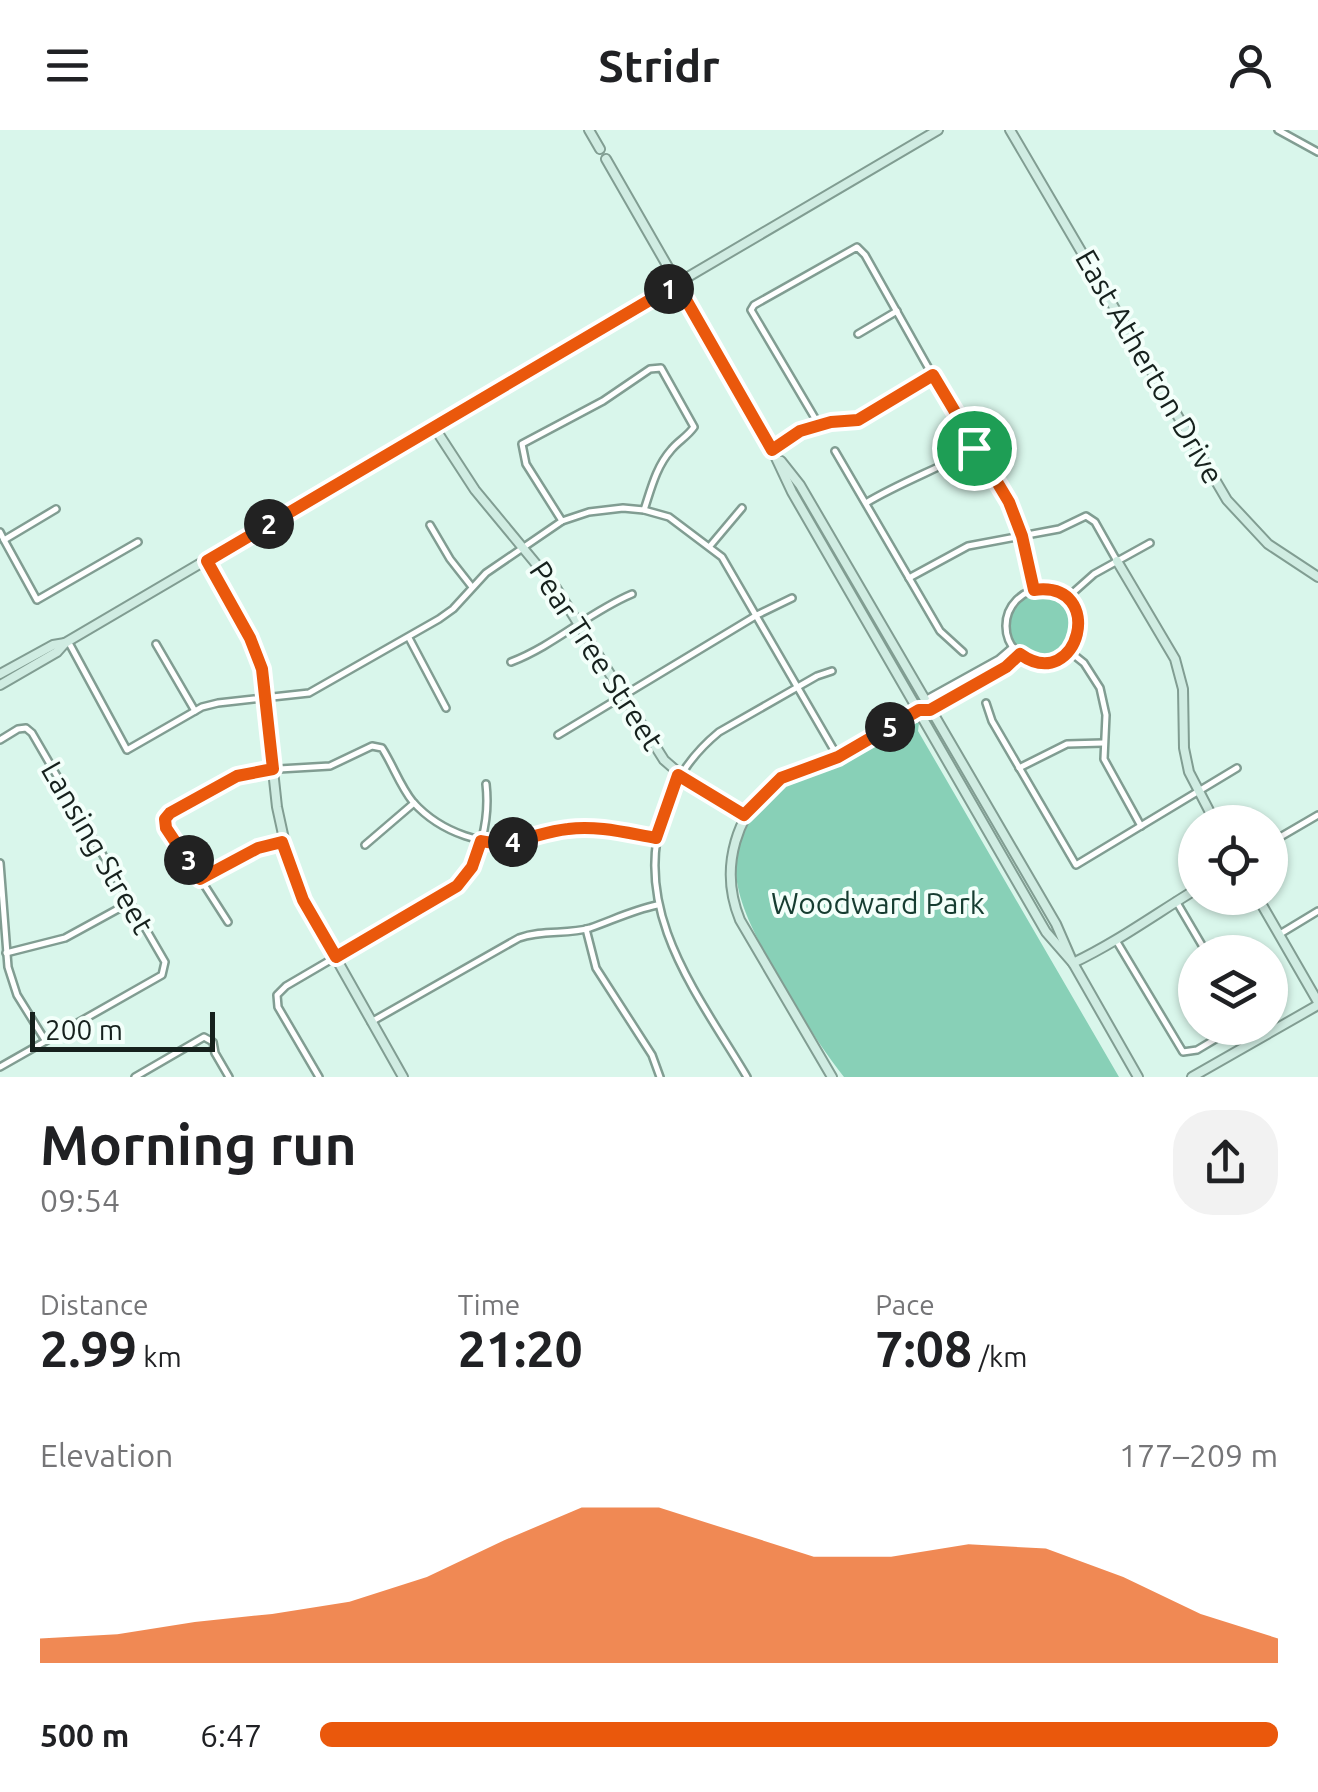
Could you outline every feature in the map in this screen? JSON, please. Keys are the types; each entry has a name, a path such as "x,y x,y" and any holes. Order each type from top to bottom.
{"street":[{"path":"589,130 1046,932 1073,963"},
{"path":"0,684 938,130"},
{"name":"East Atherton Drive","path":"1010,130 1227,500 1268,544 1318,577"},
{"path":"1278,130 1318,152"},
{"path":"818,425 750,310 754,304 857,247 1009,502 1022,536 1034,590"},
{"path":"858,334 897,311"},
{"path":"562,521 526,464 522,444 603,402 650,369 661,368 694,427 672,447 656,473 644,510"},
{"path":"772,450 800,431 858,420 933,375"},
{"name":"Pear Tree Street","path":"434,427 455,462 524,545 580,623 655,749 678,775 744,815"},
{"path":"866,503 974,448"},
{"path":"772,450 800,485 1056,924 1073,963 1138,1077"},
{"path":"835,451 940,631 963,652"},
{"path":"710,546 742,508"},
{"path":"56,510 2,536 37,600 138,542"},
{"path":"67,642 126,750 218,702 309,694 453,609 472,587 524,545 562,521 589,512 644,510 670,517 722,557 838,757"},
{"path":"909,578 954,552 1059,528 1086,516 1094,522 1176,659 1183,689 1184,748 1205,805"},
{"path":"430,525 472,587"},
{"path":"1067,598 1094,574 1150,542"},
{"path":"207,561 250,638 262,669 282,842 303,900 403,1077"},
{"path":"1034,590 1050,590 1067,598 1080,626 1069,652 1053,662 1041,663 1012,647 1007,634 1008,615 1016,600 1034,590"},
{"path":"512,662 632,594"},
{"path":"558,735 757,615 792,598"},
{"path":"409,638 446,708"},
{"path":"0,674 53,645 67,642"},
{"path":"156,644 195,711"},
{"path":"832,1077 752,943 734,905 730,864 744,815 781,778 838,757 919,710 925,700 1012,647"},
{"path":"1069,652 1084,662 1100,688 1106,715 1104,759 1141,826"},
{"path":"919,710 930,710 1006,667 1020,654"},
{"path":"747,1077 673,951 657,904 656,838 678,775 719,732 832,672"},
{"path":"986,703 992,721 1076,865 1237,768"},
{"name":"Lansing Street","path":"0,740 18,729 26,728 32,733 165,962 162,975 44,1040"},
{"path":"1019,768 1067,744 1103,743"},
{"path":"228,922 166,828 165,819 237,776 273,769 330,766 372,746 378,746 414,803 449,828 481,841 494,844 527,840 574,828 656,838"},
{"path":"319,1077 278,1006 277,996 286,986 457,886 472,867 481,841 488,802 486,784"},
{"path":"365,845 414,803"},
{"path":"1288,833 1318,815"},
{"path":"200,879 258,848 282,842"},
{"path":"0,864 6,952 17,994 44,1040 0,1067"},
{"path":"1073,963 1117,942 1176,901 1196,935"},
{"path":"6,952 65,938 129,904"},
{"path":"372,1022 519,938 546,930 586,929 657,904"},
{"path":"1280,934 1318,910"},
{"path":"1192,1077 1318,1003 1268,915"},
{"path":"586,929 596,968 652,1055 660,1077"},
{"path":"1117,942 1180,1050 1190,1053 1204,1045"},
{"path":"134,1077 195,1040 208,1038 228,1077"}],"green space":[{"path":"1043,593 1056,595 1066,603 1074,613 1074,639 1066,649 1056,657 1043,659 1030,657 1020,649 1012,639 1010,626 1012,613 1020,603 1030,595"},
{"name":"Woodward Park","path":"910,722 919,723 918,731 1119,1077 844,1077 789,995 745,910 736,861 740,837 753,814 782,786 856,755"}],"route":[{"path":"677,284 772,450 800,431 831,422 858,420 933,375 974,448 1009,502 1034,590 1060,594 1075,609 1080,626 1075,644 1053,662 1034,662 1020,654 1006,667 930,710 919,710 838,757 787,774 744,815 678,775 656,838 574,828 527,840 494,844 481,841 466,877 445,896 336,957 303,900 282,842 258,848 200,879 166,828 165,819 170,813 237,776 273,769 262,669 250,638 207,561 677,284"}]}
